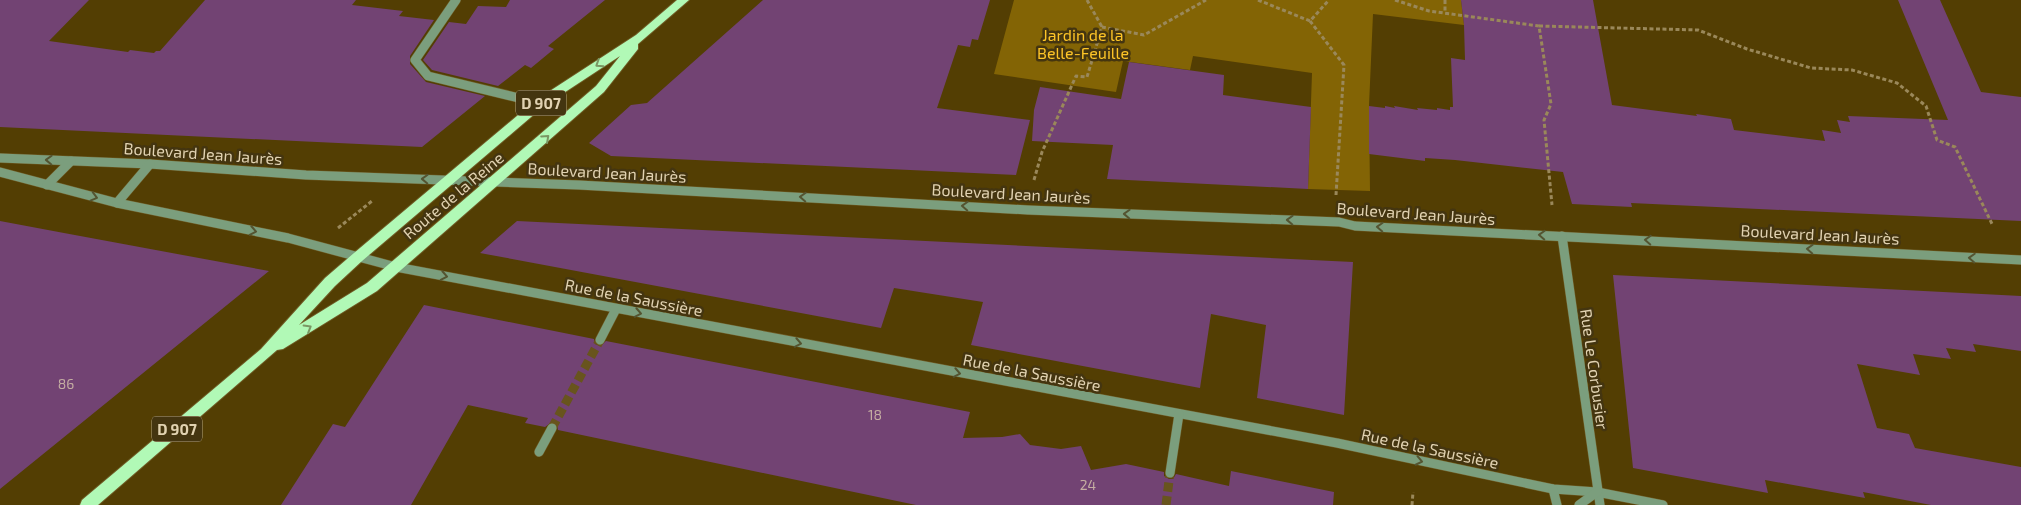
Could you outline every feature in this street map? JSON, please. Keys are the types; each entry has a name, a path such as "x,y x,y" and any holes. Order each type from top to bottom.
{"main road":[{"name":"Route de la Reine","path":"87,505 266,353 330,282 358,257 540,103 640,38 684,0"},
{"name":"Route de la Reine","path":"266,353 372,287 396,267 600,90 640,38"}],"street":[{"path":"456,0 415,60 428,76 540,103"},
{"name":"Boulevard Jean Jaurès","path":"0,158 71,160 306,175 496,182 1028,210 1338,222 1354,226 2021,260"},
{"path":"47,185 71,160"},
{"path":"117,203 150,164"},
{"path":"0,172 117,203 288,238 396,267"},
{"name":"Rue Le Corbusier","path":"1562,236 1600,505"},
{"name":"Rue de la Saussière","path":"396,267 1337,443 1553,489 1597,492 1663,505"},
{"path":"600,340 616,309"},
{"path":"1170,473 1179,414"},
{"path":"539,452 552,428"},
{"path":"1553,489 1557,505"},
{"path":"1579,505 1597,492"}],"path":[{"path":"1034,180 1042,152 1076,76 1087,77 1102,27 1087,0"},
{"path":"1102,27 1144,35 1206,0"},
{"path":"1258,0 1310,21 1344,65 1336,195"},
{"path":"1310,21 1329,0"},
{"path":"1395,0 1429,11 1539,26 1698,30 1747,49 1811,68 1852,70 1897,83 1926,106 1937,140 1955,147 1993,226"},
{"path":"1445,0 1445,13"},
{"path":"1539,26 1551,104 1544,120 1552,205"},
{"path":"338,229 379,196"},
{"path":"1412,505 1413,492"}],"green space":[{"name":"Jardin de la Belle-Feuille","path":"1014,0 1461,0 1464,25 1373,14 1369,106 1370,191 1308,189 1312,73 1193,56 1190,70 1123,61 1116,92 994,74"}],"building":[{"path":"0,0 89,0 49,41 128,52 130,50 154,53 160,51 205,0 356,0 352,5 403,11 399,16 434,20 410,56 410,64 426,82 485,96 422,147 0,127"},
{"path":"510,0 605,0 548,46 554,49 531,68 525,65 498,86 432,70 423,60 449,22 466,24 478,6 506,7"},
{"path":"763,0 990,0 978,40 972,39 970,47 958,45 937,108 1030,120 1016,175 611,156 589,143 631,105 647,103"},
{"path":"1461,0 1593,0 1612,105 1731,119 1734,130 1825,141 1822,130 1841,133 1837,120 1850,122 1848,116 1948,120 1898,0 1940,0 1981,92 2021,97 2021,221 1631,203 1632,207 1572,204 1563,172 1455,160 1425,158 1425,161 1369,154 1369,106 1395,108 1394,106 1418,110 1417,108 1450,110 1450,107 1453,107 1451,58 1465,60"},
{"path":"1129,62 1224,75 1223,95 1311,107 1308,189 1107,179 1113,145 1032,141 1034,110 1040,87 1121,99"},
{"path":"0,221 64,233 269,271 0,489"},
{"path":"517,221 1353,262 1344,415 1257,398 1266,325 1211,314 1200,388 971,345 983,302 894,288 881,328 480,253"},
{"path":"1613,275 2021,296 2021,351 1973,344 1976,352 1946,348 1951,359 1913,354 1920,375 1857,364 1877,428 1909,434 1915,448 2021,467 2021,505 1931,505 1863,492 1865,498 1765,480 1768,493 1633,468"},
{"path":"424,305 594,339 595,344 600,346 606,341 970,412 963,438 1002,437 1020,434 1030,445 1061,449 1081,446 1091,470 1126,464 1164,472 1164,476 1169,479 1173,479 1176,474 1229,486 1231,471 1334,492 1333,505 916,505 558,430 557,424 552,422 545,427 525,423 528,418 468,405 411,505 281,505 333,424 345,427"}],"tunnel":[{"path":"552,428 600,340"},
{"path":"1166,505 1170,473"}]}
